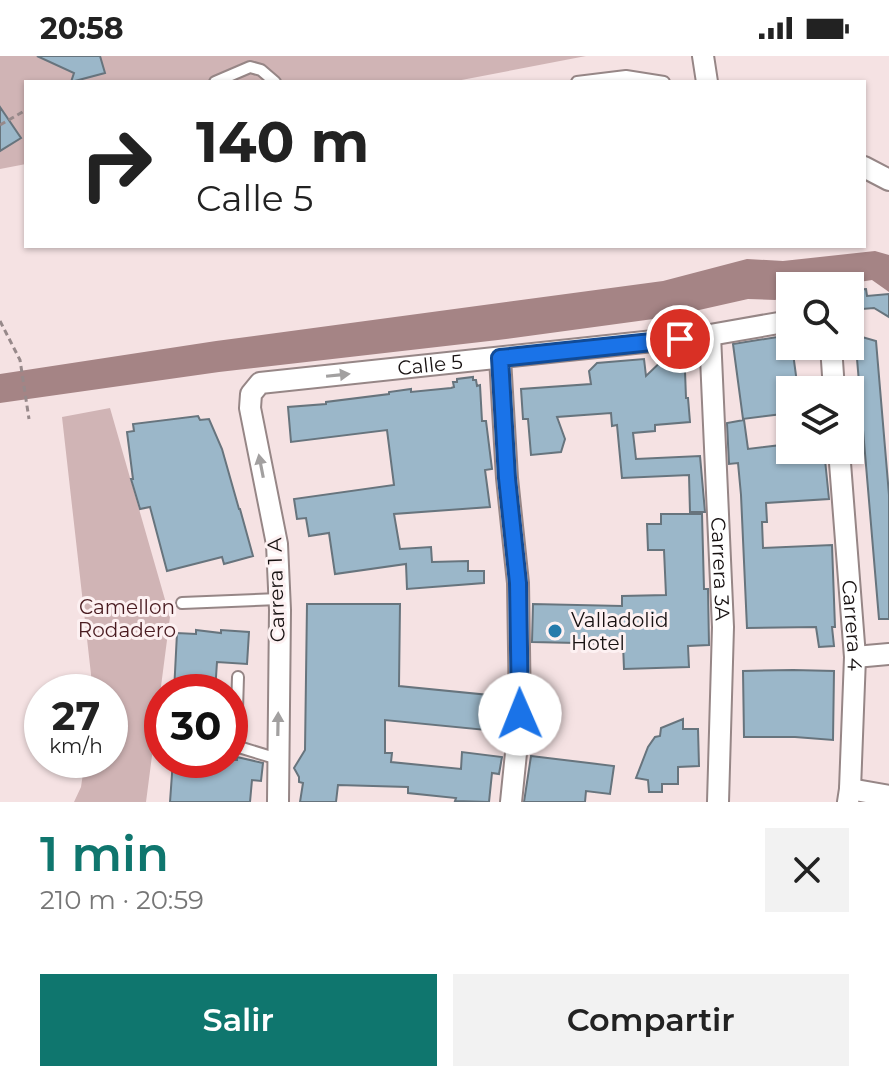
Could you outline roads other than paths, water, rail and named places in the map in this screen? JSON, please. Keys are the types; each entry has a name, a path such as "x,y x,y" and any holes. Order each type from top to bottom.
{"street":[{"path":"703,56 707,80"},
{"path":"866,168 889,180"},
{"name":"Calle 5","path":"260,383 710,335 776,323"},
{"name":"Carrera 3A","path":"710,335 723,627 718,802"},
{"path":"500,358 507,478 518,583 520,714 511,802"},
{"name":"Carrera 1 A","path":"260,383 251,394 250,408 277,544 278,802"},
{"name":"Carrera 4","path":"840,464 855,657 849,796"},
{"path":"855,657 889,654"},
{"path":"849,796 889,796"}],"lane":[{"path":"220,80 250,67 261,70 273,80"},
{"path":"593,80 626,76 651,80"},
{"path":"182,603 279,599"},
{"path":"248,750 278,759"}],"place":[{"name":"Valladolid Hotel","path":"555,631"}],"park label":[{"name":"Camellon Rodadero","path":"127,618"}]}
